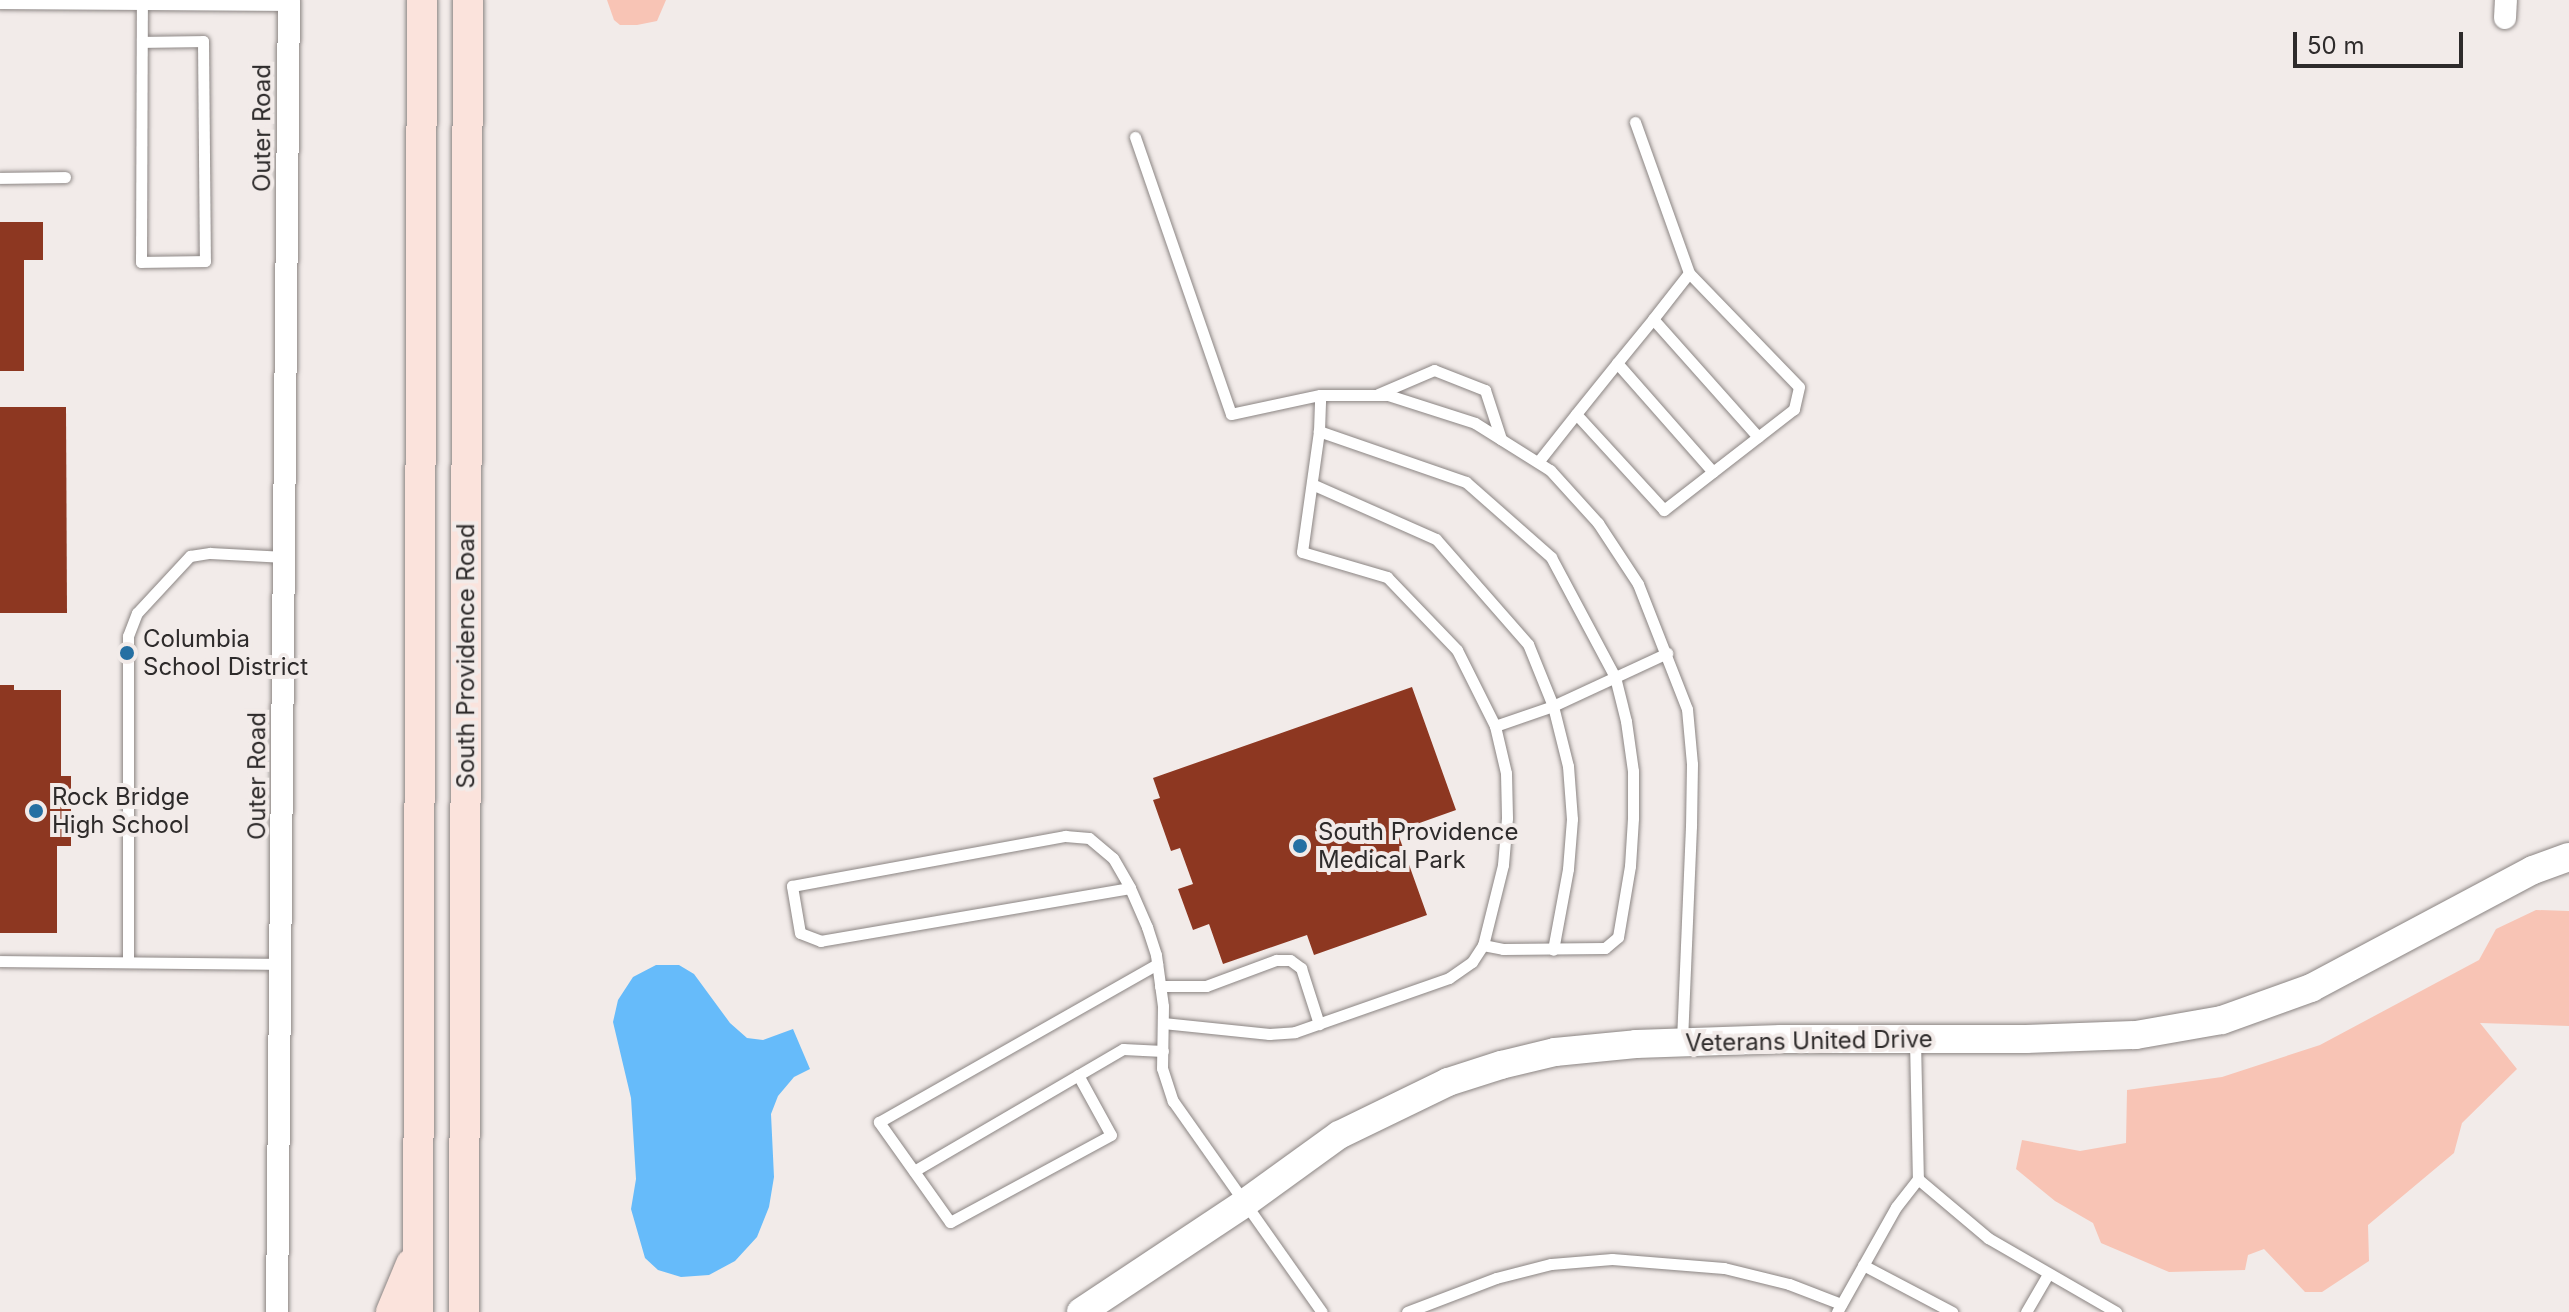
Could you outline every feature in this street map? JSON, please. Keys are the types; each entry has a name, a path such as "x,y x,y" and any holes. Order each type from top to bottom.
{"main road":[{"name":"South Providence Road","path":"418,1312 422,0"},
{"name":"South Providence Road","path":"467,1307 468,0"},
{"path":"391,1312 408,1278 419,1231"}],"street":[{"name":"Outer Road","path":"277,1312 289,2"},
{"name":"Veterans United Drive","path":"1081,1312 1245,1203 1339,1135 1448,1082 1555,1052 1682,1043 2136,1035 2222,1020 2311,988 2533,870 2569,857"}],"lane":[{"path":"142,2 141,262 205,261 203,41 142,42"},
{"path":"0,3 289,2"},
{"path":"1576,414 1664,510 1794,409 1799,387 1689,273 1635,122"},
{"path":"1135,137 1231,414 1320,395 1377,395 1432,407 1475,423 1550,470 1598,523 1638,584 1687,709 1692,764 1682,1043"},
{"path":"0,178 65,177"},
{"path":"1538,462 1689,273"},
{"path":"1653,319 1758,437"},
{"path":"1617,363 1713,472"},
{"path":"1377,395 1434,370 1485,390 1501,439"},
{"path":"1163,1023 1269,1034 1295,1032 1449,978 1472,962 1483,945 1503,865 1507,818 1506,773 1495,726 1457,650 1387,577 1302,552 1314,485 1320,395"},
{"path":"1319,431 1466,482 1551,557 1615,677 1633,771 1630,866 1618,937 1605,948 1503,949 1483,945"},
{"path":"1314,485 1436,539 1528,644 1553,706 1568,766 1572,819 1568,869 1553,950"},
{"path":"128,962 128,636 137,613 190,556 210,553 285,557"},
{"path":"1495,726 1553,706 1667,653"},
{"path":"1130,888 821,941 800,933 792,886 1065,836 1089,838 1113,858 1130,888 1157,964 1163,1023 1162,1068 1173,1101 1322,1312"},
{"path":"1160,986 1206,986 1276,960 1290,960 1301,968 1319,1024"},
{"path":"0,961 282,964"},
{"path":"1078,1075 1111,1135 950,1222 879,1122 1157,964"},
{"path":"1407,1312 1510,1275 1551,1264 1612,1259 1724,1268 1789,1284 1839,1308 1896,1207 1918,1179 1915,1039"},
{"path":"914,1171 1123,1049 1163,1051"},
{"path":"1918,1179 1988,1238 2116,1312"},
{"path":"1863,1265 1952,1312"},
{"path":"2026,1312 2048,1274"}],"shaded area":[{"path":"607,0 666,0 657,21 620,25 614,20"},
{"path":"2536,910 2569,911 2569,1026 2480,1023 2517,1069 2462,1123 2454,1153 2368,1225 2369,1261 2322,1292 2305,1292 2264,1249 2248,1255 2245,1270 2169,1272 2101,1243 2093,1223 2055,1201 2016,1169 2022,1140 2080,1151 2126,1143 2127,1090 2222,1077 2320,1045 2479,960 2496,929"}],"water":[{"path":"656,965 679,965 694,974 730,1023 747,1038 763,1040 793,1029 810,1069 794,1077 778,1096 771,1114 774,1177 769,1207 757,1237 735,1261 709,1275 681,1277 658,1270 645,1258 631,1209 636,1179 631,1098 613,1022 618,1000 633,977"}],"building":[{"path":"0,222 43,222 43,260 24,260 24,371 0,371"},
{"path":"0,407 66,407 67,613 0,613"},
{"name":"Rock Bridge High School","path":"0,685 14,685 14,690 61,690 61,776 71,776 71,846 57,846 57,933 0,933"},
{"path":"1412,687 1456,810 1397,831 1427,915 1314,955 1307,935 1223,964 1209,924 1193,930 1178,889 1193,884 1180,848 1171,851 1153,800 1160,798 1153,778"}],"place":[{"name":"Columbia School District","path":"127,653"},
{"name":"Rock Bridge High School","path":"36,811"},
{"name":"South Providence Medical Park","path":"1300,846"}]}
